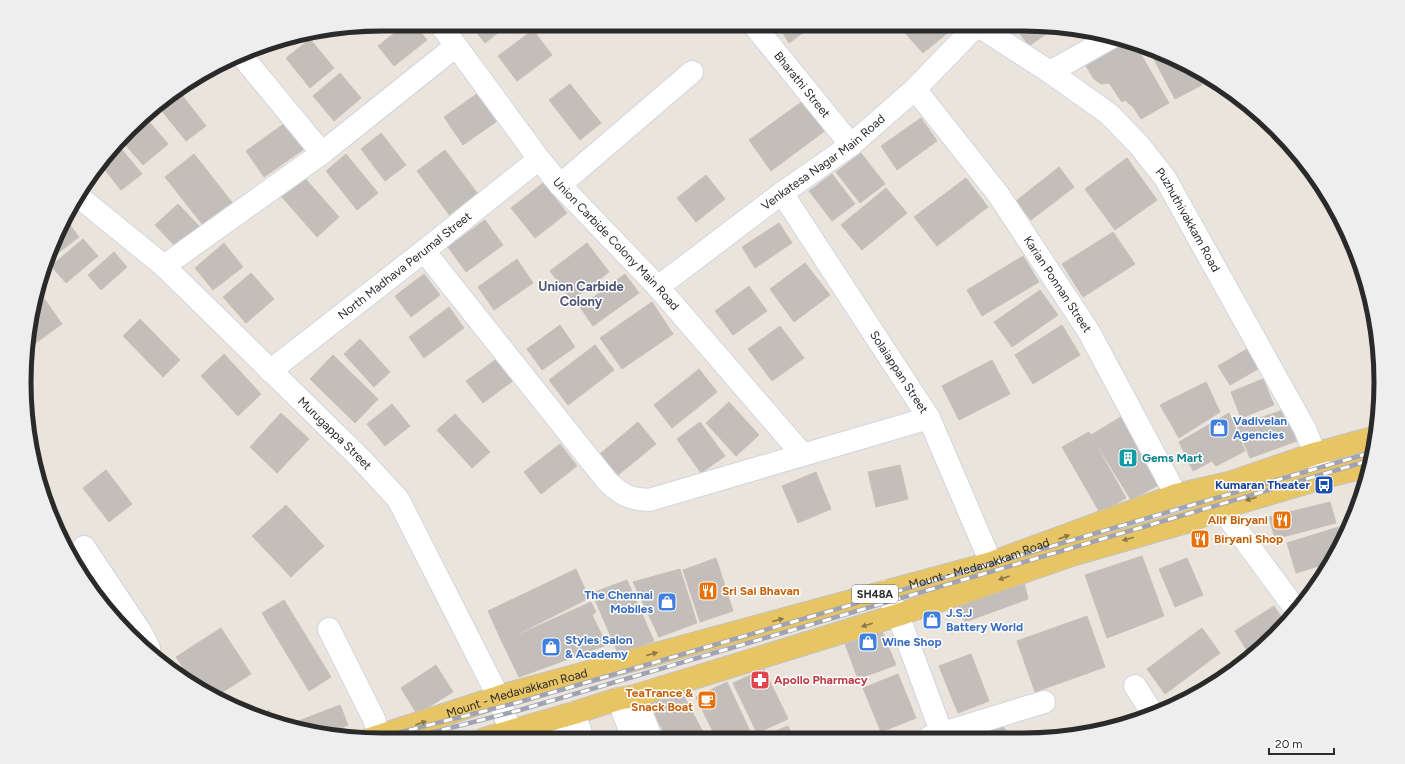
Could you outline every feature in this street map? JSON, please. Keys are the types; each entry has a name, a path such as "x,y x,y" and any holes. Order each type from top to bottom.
{"main road":[{"name":"Mount - Medavakkam Road","path":"390,733 498,696 991,563 1176,495 1229,483 1314,454 1369,439"},
{"name":"Mount - Medavakkam Road","path":"504,733 564,724 627,697 898,615 1072,555 1190,521 1221,508 1324,477 1363,467"}],"street":[{"name":"Union Carbide Colony Main Road","path":"445,31 539,159 560,185 658,287 803,455"},
{"name":"Bharathi Street","path":"760,31 851,144"},
{"name":"Venkatesa Nagar Main Road","path":"658,287 851,144 915,89 971,31"},
{"name":"Puzhuthivakkam Road","path":"986,31 1050,72 1109,114 1139,146 1165,178 1305,429 1324,477"},
{"path":"1050,72 1105,41"},
{"path":"164,266 322,153 456,46"},
{"path":"245,59 322,153"},
{"path":"560,185 692,72"},
{"name":"Karian Ponnan Street","path":"915,89 998,194 1089,332 1176,495"},
{"name":"North Madhava Perumal Street","path":"270,371 539,159"},
{"name":"Solaiappan Street","path":"782,194 929,418 991,563"},
{"name":"Murugappa Street","path":"82,199 164,266 361,459 398,500 498,696 510,731"},
{"path":"424,251 607,481 618,491 633,499 649,500 929,418"},
{"path":"1221,508 1293,606"},
{"path":"84,547 145,640"},
{"path":"886,591 898,615 937,733"},
{"path":"329,629 374,719 375,733"},
{"path":"1135,686 1150,709"},
{"path":"627,697 648,733"},
{"path":"627,697 632,733"},
{"path":"947,733 1044,702"},
{"path":"564,724 576,733"}],"building":[{"path":"397,31 420,31 427,40 394,66 378,46"},
{"path":"476,31 500,31 485,43"},
{"path":"532,31 534,31 552,55 517,81 498,56"},
{"path":"781,31 805,31 789,43"},
{"path":"903,31 950,31 923,53"},
{"path":"1018,31 1048,32 1029,46"},
{"path":"310,39 334,68 310,88 286,58"},
{"path":"1118,44 1139,51 1169,103 1141,119 1134,108 1125,100 1122,102 1109,83 1101,84 1094,79 1086,66"},
{"path":"1152,56 1178,67 1198,78 1202,85 1175,99"},
{"path":"340,73 361,98 334,121 313,96"},
{"path":"570,84 601,123 580,140 549,100"},
{"path":"481,91 500,119 463,145 444,117"},
{"path":"181,94 206,126 186,141 161,110"},
{"path":"804,100 826,130 771,171 749,140"},
{"path":"921,118 937,141 897,170 881,146"},
{"path":"148,121 168,144 143,165 125,144"},
{"path":"285,123 304,149 264,177 246,151"},
{"path":"381,133 406,165 385,181 361,149"},
{"path":"121,148 142,174 121,190 104,168"},
{"path":"445,150 481,198 453,220 417,171"},
{"path":"861,153 885,184 860,203 836,172"},
{"path":"194,154 235,206 206,229 165,177"},
{"path":"346,154 378,193 357,210 326,171"},
{"path":"1127,158 1157,200 1115,230 1085,189"},
{"path":"1059,167 1074,187 1031,220 1016,201"},
{"path":"832,174 855,204 832,221 809,191"},
{"path":"706,175 725,199 696,222 677,198"},
{"path":"304,177 339,217 317,237 281,196"},
{"path":"966,178 988,207 937,246 914,217"},
{"path":"543,183 567,213 535,238 511,208"},
{"path":"886,188 907,213 862,250 841,225"},
{"path":"178,204 200,227 178,249 155,225"},
{"path":"485,220 503,245 466,272 448,247"},
{"path":"69,223 79,237 55,255"},
{"path":"779,223 792,243 755,268 742,247"},
{"path":"1113,232 1135,264 1083,297 1062,264"},
{"path":"83,239 98,256 66,283 51,266"},
{"path":"224,243 243,267 213,290 195,268"},
{"path":"587,243 609,272 572,300 550,271"},
{"path":"114,252 127,267 101,290 88,275"},
{"path":"1023,256 1039,282 982,316 967,290"},
{"path":"517,259 533,283 494,310 478,287"},
{"path":"805,263 830,295 794,322 770,289"},
{"path":"251,273 274,299 246,323 223,297"},
{"path":"424,274 440,295 411,317 395,296"},
{"path":"625,274 639,293 593,326 580,307"},
{"path":"749,286 767,311 733,335 715,311"},
{"path":"1040,290 1058,315 1012,347 994,322"},
{"path":"43,297 62,324 33,345 34,336 41,298"},
{"path":"652,302 673,334 622,369 600,338"},
{"path":"449,307 464,328 424,358 409,337"},
{"path":"140,319 180,360 163,377 123,336"},
{"path":"560,325 575,347 542,370 527,349"},
{"path":"1062,325 1080,355 1033,384 1015,355"},
{"path":"780,326 804,358 772,381 748,349"},
{"path":"360,339 390,372 374,387 344,354"},
{"path":"595,345 614,370 568,405 549,380"},
{"path":"1247,349 1258,369 1230,385 1218,366"},
{"path":"224,354 261,394 238,416 201,376"},
{"path":"333,355 378,399 355,423 310,379"},
{"path":"498,358 514,380 483,403 466,381"},
{"path":"992,360 1010,394 959,420 942,386"},
{"path":"699,369 717,392 672,428 654,405"},
{"path":"1263,379 1274,405 1241,418 1231,392"},
{"path":"1206,382 1220,412 1179,438 1160,405"},
{"path":"729,402 759,435 736,456 706,423"},
{"path":"392,404 410,426 385,446 367,424"},
{"name":"Vadivelan Agencies","path":"1286,409 1297,441 1250,458 1237,426"},
{"path":"281,413 309,439 277,473 250,447"},
{"name":"Vadivelan Agencies","path":"1229,413 1245,451 1216,466 1212,461 1193,471 1179,442"},
{"path":"455,414 490,452 472,468 437,430"},
{"name":"Gems Mart","path":"1124,415 1164,482 1131,500 1091,435"},
{"path":"638,422 656,444 618,475 600,454"},
{"path":"700,422 725,456 701,473 677,439"},
{"path":"1089,432 1126,498 1100,513 1062,447"},
{"path":"560,444 577,466 541,494 524,472"},
{"path":"900,465 908,499 876,507 868,472"},
{"path":"106,470 132,504 109,522 83,488"},
{"path":"816,472 831,509 798,523 782,486"},
{"path":"1330,502 1336,523 1275,539 1269,517"},
{"path":"286,505 324,546 291,577 252,536"},
{"path":"1343,526 1323,565 1296,573 1287,543"},
{"path":"1142,556 1164,616 1107,638 1085,575"},
{"name":"Sri Sai Bhavan","path":"716,558 733,611 700,622 683,570"},
{"path":"1187,558 1203,595 1175,607 1159,569"},
{"path":"576,569 589,598 502,642 488,611"},
{"name":"The Chennai Mobiles","path":"680,569 697,623 659,637 633,582"},
{"path":"627,580 654,641 618,653 592,593"},
{"path":"1024,582 1028,599 965,622 957,603"},
{"path":"108,596 116,610 105,598"},
{"path":"284,600 331,677 309,691 262,613"},
{"path":"591,602 596,612 592,615 607,645 519,677 502,642"},
{"path":"1274,606 1282,618 1247,651 1235,631"},
{"path":"1087,616 1105,667 1035,692 1017,641"},
{"path":"221,628 251,674 220,694 188,675 176,657"},
{"path":"1202,628 1220,653 1165,694 1147,669"},
{"path":"881,629 896,665 858,679 845,644"},
{"path":"971,654 989,701 958,713 939,666"},
{"path":"436,665 453,692 417,714 401,688"},
{"path":"764,669 788,719 757,733 733,683"},
{"path":"898,674 916,718 881,732 863,688"},
{"path":"727,682 750,731 746,733 714,733 696,697"},
{"path":"679,687 703,732 664,733 648,703"},
{"path":"340,705 348,725 336,730 296,722"},
{"path":"269,710 272,715 269,714 265,713"},
{"path":"998,719 1008,733 977,733"},
{"path":"788,726 791,733 770,733"}],"railway":[{"path":"398,733 516,703 1366,454"},
{"path":"430,733 520,710 1364,462"}],"place":[{"name":"Vadivelan Agencies","path":"1219,428"},
{"name":"Gems Mart","path":"1128,458"},
{"name":"Kumaran Theater","path":"1324,485"},
{"name":"Alif Biryani","path":"1282,520"},
{"name":"Biryani Shop","path":"1200,539"},
{"name":"Sri Sai Bhavan","path":"708,591"},
{"name":"The Chennai Mobiles","path":"667,602"},
{"name":"J.S.J Battery World","path":"932,620"},
{"name":"Wine Shop","path":"868,642"},
{"name":"Styles Salon & Academy","path":"551,647"},
{"name":"Apollo Pharmacy","path":"760,680"},
{"name":"TeaTrance & Snack Boat","path":"707,700"}],"district":[{"name":"Union Carbide Colony","path":"581,294"}]}
